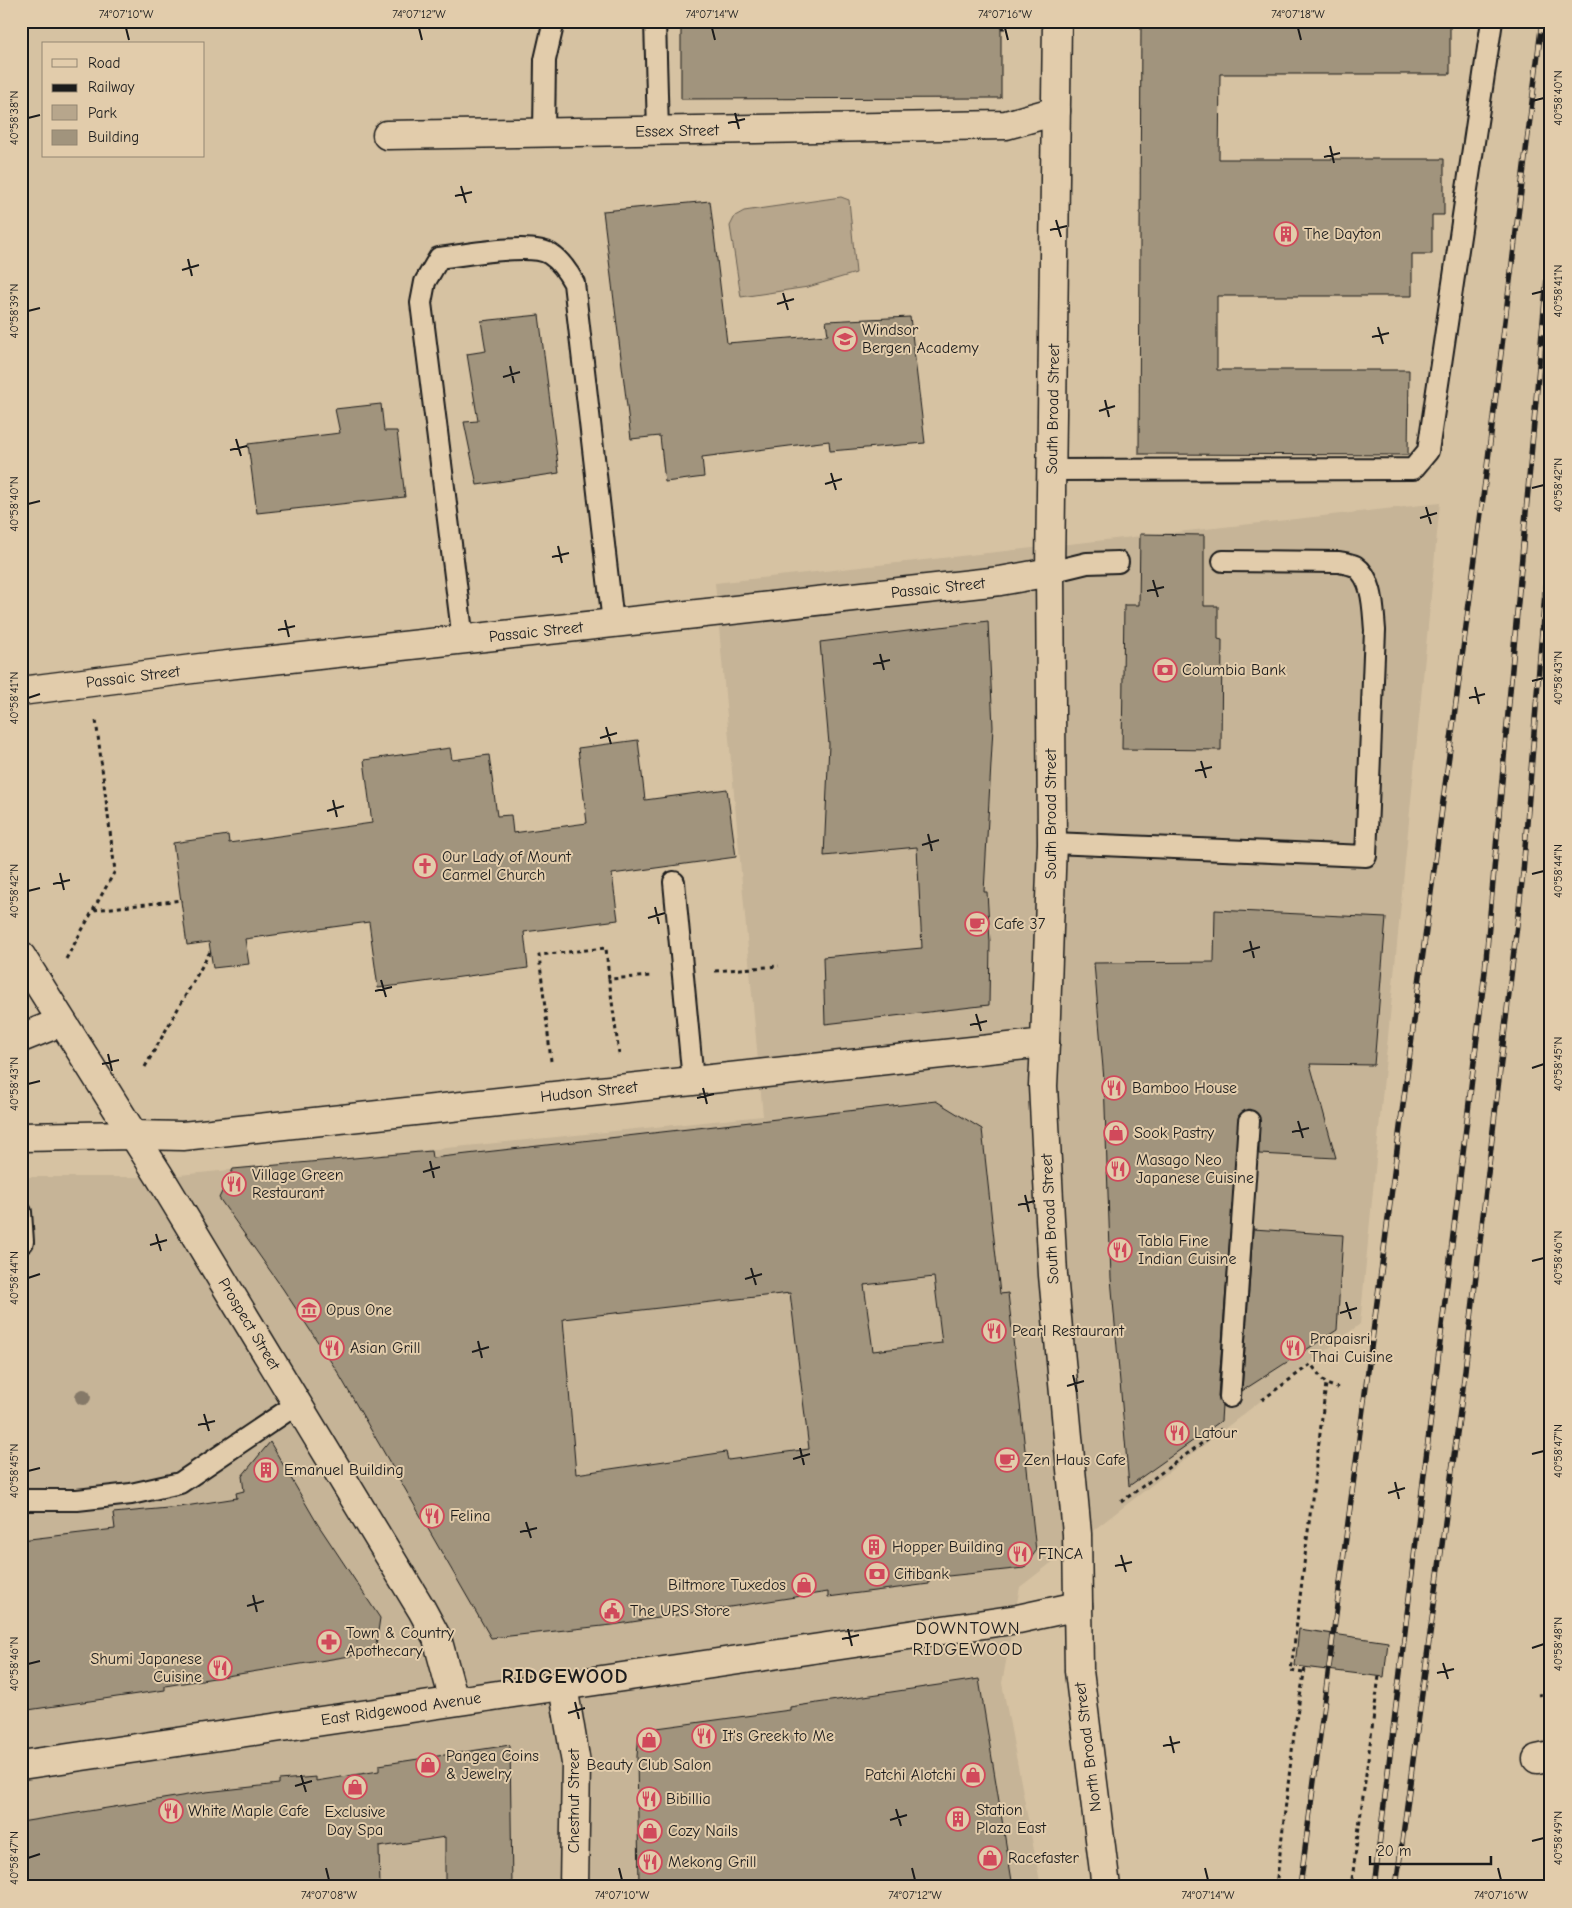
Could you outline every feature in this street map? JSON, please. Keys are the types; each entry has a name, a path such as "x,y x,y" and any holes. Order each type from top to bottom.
{"street":[{"name":"South Broad Street","path":"1057,21 1050,572 1052,843 1043,1086 1053,1275 1077,1534 1078,1606"},
{"name":"Essex Street","path":"387,136 1006,126 1056,111"},
{"name":"Passaic Street","path":"21,691 200,668 1000,581 1050,572"},
{"name":"Prospect Street","path":"21,956 133,1135 422,1610 437,1638 454,1701"},
{"path":"21,1038 61,1022"},
{"name":"Hudson Street","path":"21,1137 183,1136 1045,1043"},
{"name":"East Ridgewood Avenue","path":"21,1765 1018,1618 1078,1606"},
{"name":"North Broad Street","path":"1078,1606 1079,1671 1106,1887"},
{"name":"Chestnut Street","path":"563,1686 576,1763 574,1887"}],"lane":[{"path":"544,133 545,60 554,21"},
{"path":"655,21 658,131"},
{"path":"1052,470 1413,469 1428,452 1492,21"},
{"path":"463,640 421,303 425,282 439,258 528,248 549,253 566,268 574,283 613,623"},
{"path":"1052,843 1366,856 1375,630 1373,603 1364,576 1354,566 1339,562 1223,561"},
{"path":"1050,572 1087,563 1118,562"},
{"path":"674,882 693,1080"},
{"path":"1230,1397 1249,1121"},
{"path":"21,1212 23,1242"},
{"path":"21,1500 77,1500 132,1494 180,1483 297,1404"}],"path":[{"path":"1001,28 1007,28"},
{"path":"66,959 115,872 96,720"},
{"path":"94,910 182,900"},
{"path":"551,1064 539,955 606,948 609,978"},
{"path":"145,1067 210,952"},
{"path":"1303,1673 1291,1671 1326,1384"},
{"path":"1276,1887 1304,1668"},
{"path":"1351,1887 1379,1676"},
{"path":"1538,1695 1551,1693"}],"shaded area":[{"path":"1440,503 1360,1324 1020,1587 1002,1683 1041,1887 21,1887 21,1177 160,1177 763,1116 715,583"}],"green space":[{"path":"841,197 849,200 856,273 808,287 741,297 730,226 735,216 744,211"}],"building":[{"path":"681,21 1001,21 1001,98 681,99"},
{"name":"The Dayton","path":"1141,21 1450,21 1450,74 1220,74 1219,159 1444,159 1444,215 1432,215 1432,254 1412,254 1412,296 1217,296 1217,370 1409,370 1408,455 1139,454"},
{"name":"Windsor Bergen Academy","path":"710,201 727,343 828,335 826,321 910,317 925,443 830,451 829,441 702,457 704,477 665,482 660,436 631,439 603,211"},
{"path":"539,315 559,473 477,485 464,422 478,421 467,354 486,351 481,321"},
{"path":"381,404 384,431 397,431 405,497 257,513 248,444 340,433 335,409"},
{"path":"1140,534 1204,535 1204,606 1218,606 1218,639 1222,640 1221,750 1122,749 1124,605 1139,605"},
{"path":"988,621 993,727 984,892 987,892 990,942 989,1005 825,1024 823,957 922,948 917,847 824,856 829,744 820,642"},
{"name":"Our Lady of Mount Carmel Church","path":"638,740 645,800 727,789 736,857 612,874 618,920 524,932 528,968 378,988 369,922 245,939 249,964 213,968 209,942 187,945 173,843 228,835 229,843 372,823 364,760 450,748 452,760 489,755 497,816 511,815 513,833 587,823 578,748"},
{"path":"1215,910 1386,918 1374,1065 1310,1064 1336,1158 1259,1154 1259,1115 1249,1109 1239,1115 1218,1396 1222,1405 1221,1421 1129,1486 1111,1278 1104,1080 1094,963 1214,962"},
{"path":"936,1101 982,1129 1000,1294 1008,1293 1036,1551 1024,1568 929,1578 929,1584 828,1597 828,1592 612,1625 491,1638 337,1371 283,1289 219,1198 233,1169 431,1151 432,1158","holes":["934,1277 942,1343 873,1351 864,1285","790,1293 809,1449 728,1460 726,1452 576,1474 563,1319"]},
{"path":"1253,1229 1343,1235 1337,1330 1242,1391"},
{"path":"270,1442 317,1523 380,1618 375,1652 165,1686 165,1690 21,1711 21,1540 115,1529 113,1513 179,1507 237,1498 236,1493 244,1491 242,1476"},
{"path":"1299,1629 1388,1642 1384,1677 1295,1666"},
{"path":"979,1679 1013,1887 639,1887 637,1756 639,1733 657,1728 790,1710 790,1707"},
{"path":"510,1745 512,1887 445,1887 445,1837 379,1847 380,1887 21,1887 21,1822 206,1792 279,1784 279,1780 316,1777 316,1781 379,1771 379,1765"}],"railway":[{"path":"1300,1887 1487,467 1542,21"},
{"path":"1374,1887 1485,971 1551,232"},
{"path":"1396,1887 1462,1396 1523,873 1551,516"}],"place":[{"name":"The Dayton","path":"1286,234"},
{"name":"Windsor Bergen Academy","path":"845,339"},
{"name":"Columbia Bank","path":"1165,670"},
{"name":"Our Lady of Mount Carmel Church","path":"425,866"},
{"name":"Cafe 37","path":"977,924"},
{"name":"Bamboo House","path":"1114,1088"},
{"name":"Sook Pastry","path":"1116,1133"},
{"name":"Masago Neo Japanese Cuisine","path":"1118,1169"},
{"name":"Village Green Restaurant","path":"234,1184"},
{"name":"Tabla Fine Indian Cuisine","path":"1120,1250"},
{"name":"Opus One","path":"309,1310"},
{"name":"Pearl Restaurant","path":"994,1331"},
{"name":"Asian Grill","path":"332,1348"},
{"name":"Prapaisri Thai Cuisine","path":"1293,1348"},
{"name":"Latour","path":"1177,1433"},
{"name":"Zen Haus Cafe","path":"1007,1460"},
{"name":"Emanuel Building","path":"266,1470"},
{"name":"Felina","path":"432,1516"},
{"name":"Hopper Building","path":"874,1547"},
{"name":"FINCA","path":"1020,1554"},
{"name":"Citibank","path":"877,1574"},
{"name":"Biltmore Tuxedos","path":"804,1585"},
{"name":"The UPS Store","path":"612,1611"},
{"name":"Town & Country Apothecary","path":"329,1642"},
{"name":"Shumi Japanese Cuisine","path":"220,1668"},
{"name":"It's Greek to Me","path":"704,1736"},
{"name":"Beauty Club Salon","path":"649,1740"},
{"name":"Pangea Coins & Jewelry","path":"428,1765"},
{"name":"Patchi Alotchi","path":"973,1775"},
{"name":"Exclusive Day Spa","path":"355,1787"},
{"name":"Bibillia","path":"649,1799"},
{"name":"White Maple Cafe","path":"171,1811"},
{"name":"Station Plaza East","path":"958,1819"},
{"name":"Cozy Nails","path":"650,1831"},
{"name":"Racefaster","path":"990,1858"},
{"name":"Mekong Grill","path":"650,1862"}],"district":[{"name":"DOWNTOWN RIDGEWOOD","path":"968,1638"},
{"name":"RIDGEWOOD","path":"565,1676"}]}
